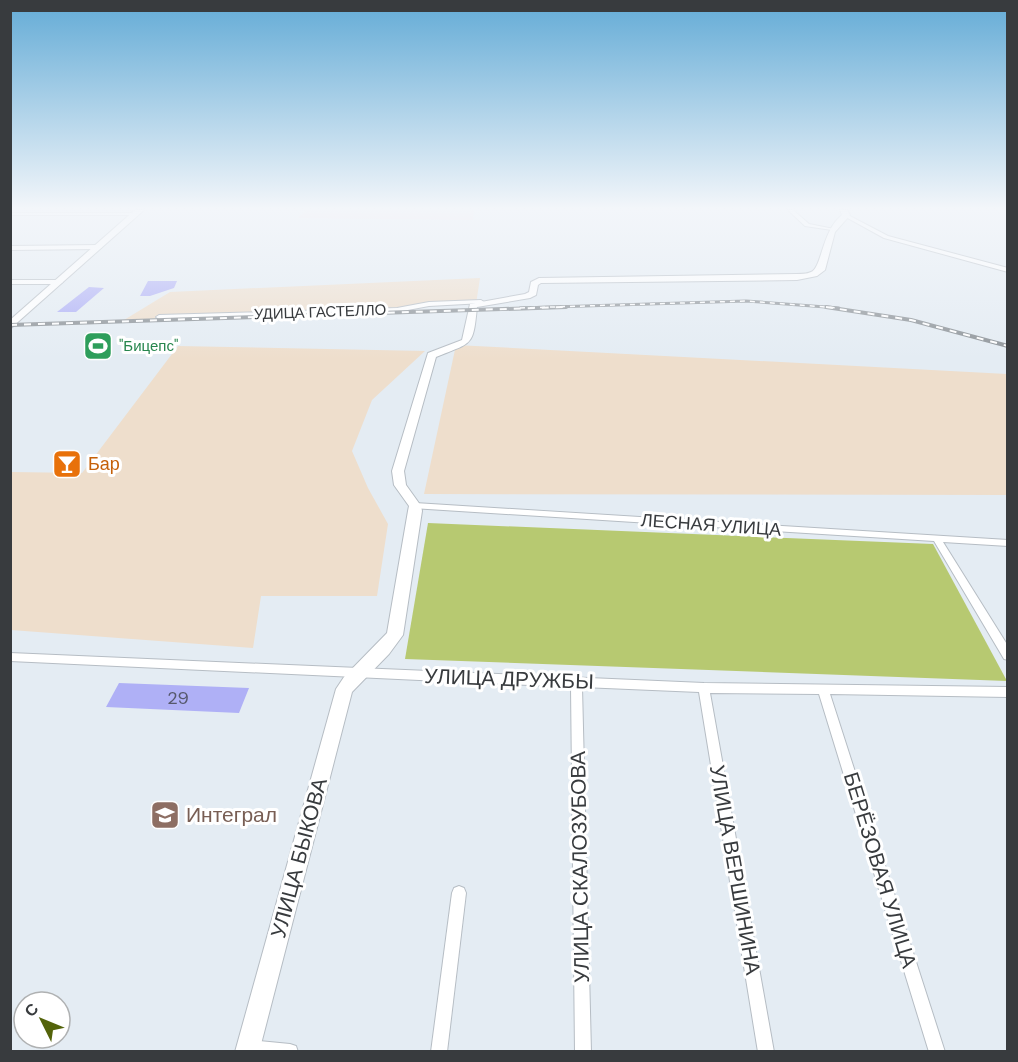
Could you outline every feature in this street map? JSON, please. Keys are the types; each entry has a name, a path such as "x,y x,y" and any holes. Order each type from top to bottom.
{"main road":[{"path":"10,326 15,319 85,260"}],"street":[{"path":"415,506 404,493 398,471 427,371 432,355 466,342 477,306 527,296 533,293 534,285 548,279 798,277 814,274 822,268 824,260"},
{"path":"969,260 1008,270"},
{"path":"10,282 60,282"},
{"name":"УДИЦА ГАСТЕЛЛО","path":"159,317 397,310 429,304 477,306"},
{"name":"ЛЕСНАЯ УЛИЦА","path":"415,506 1008,543"},
{"name":"УЛИЦА БЫКОВА","path":"290,1052 248,1050 344,689 357,673 376,659 395,635 415,506"},
{"path":"937,539 1008,656"},
{"name":"УЛИЦА ДРУЖБЫ","path":"10,657 704,688 1008,692"},
{"name":"УЛИЦА СКАЛОЗУБОВА","path":"576,682 583,1052"},
{"name":"УЛИЦА ВЕРШИНИНА","path":"704,688 766,1052"},
{"name":"БЕРЁЗОВАЯ УЛИЦА","path":"823,689 937,1052"},
{"path":"439,1052 459,893"}],"shaded area":[{"path":"480,278 476,304 124,320 170,292"},
{"path":"456,345 1007,374 1007,495 424,494"},
{"path":"178,346 425,351 372,400 352,451 368,488 388,524 377,596 261,596 253,648 11,630 11,472 82,473"}],"green space":[{"path":"428,523 933,544 1007,681 405,659"}],"building":[{"path":"148,281 177,281 174,288 150,296 140,296"},
{"path":"89,287 104,288 76,312 57,312"},
{"path":"119,683 249,688 239,713 106,707"}],"railway":[{"path":"520,308 746,301 826,307"},
{"path":"10,325 566,307"},
{"path":"826,307 839,308"},
{"path":"826,307 911,320 1008,346"}],"place":[{"name":"\"Бицепс\"","path":"98,346"},
{"name":"Бар","path":"67,464"},
{"name":"Интеграл","path":"165,815"}]}
